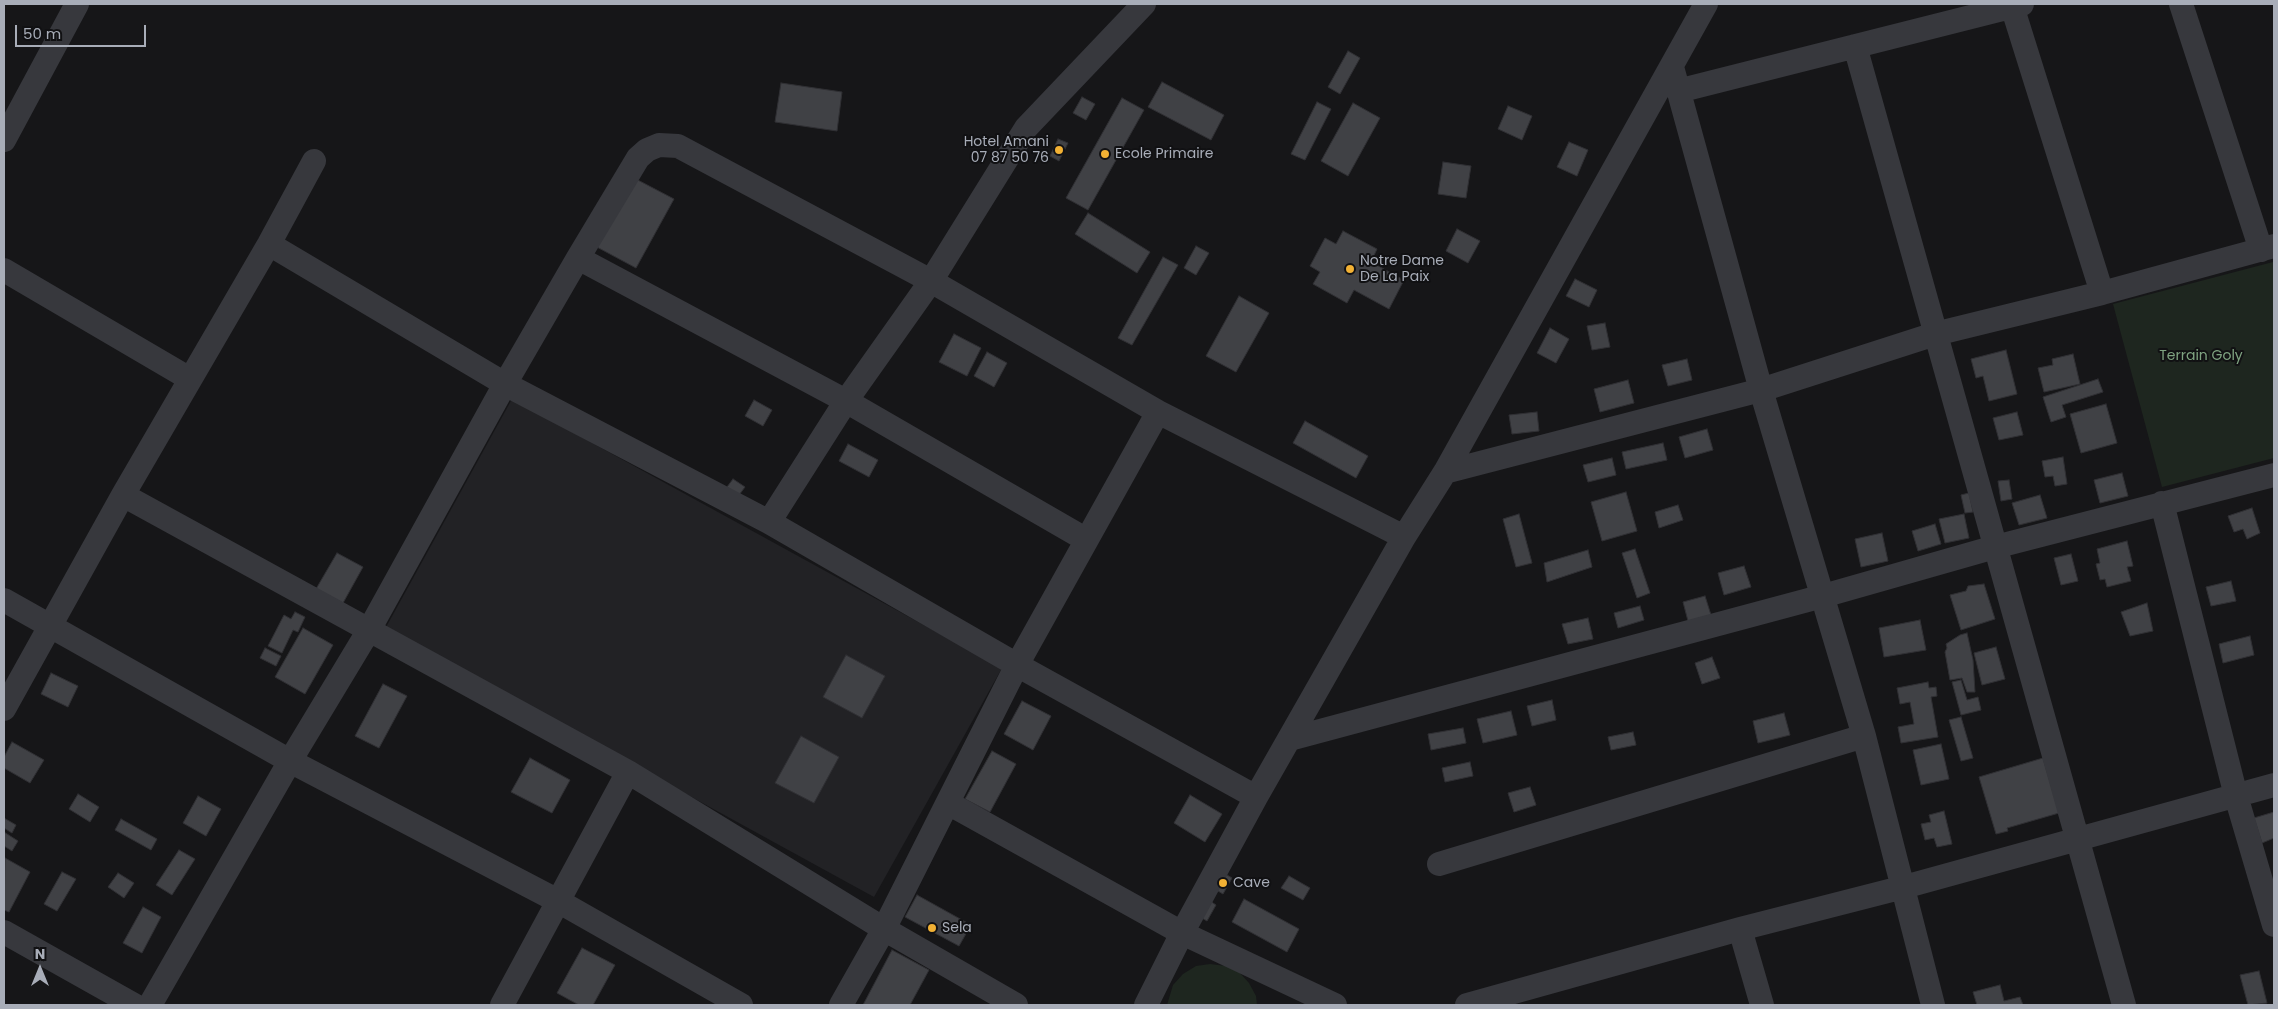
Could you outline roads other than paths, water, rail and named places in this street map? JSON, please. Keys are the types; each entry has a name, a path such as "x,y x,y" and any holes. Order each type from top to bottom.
{"street":[{"path":"4,140 76,4"},
{"path":"769,522 846,401 930,281 1026,128 1144,4"},
{"path":"1146,1005 1182,933 1256,797 1404,537 1445,472 1706,4"},
{"path":"1445,472 1761,390 1935,334 2102,293 2268,248 2181,4"},
{"path":"1678,91 2017,5 2102,293"},
{"path":"1855,46 2124,1005"},
{"path":"1672,67 1761,390 1864,736 1933,1005"},
{"path":"150,1005 290,761 369,630 505,384 578,258 638,158 647,150 658,145 678,146 930,281 1158,412 1404,537"},
{"path":"4,710 123,495 269,244 314,161"},
{"path":"269,244 505,384 769,522 1017,665 1256,797"},
{"path":"578,258 846,401 1085,539"},
{"path":"4,270 190,379"},
{"path":"841,1005 884,929 1017,665 1085,539 1158,412"},
{"path":"1290,739 1823,596 1995,547 2274,475"},
{"path":"123,495 628,772 884,929 1016,1005"},
{"path":"2162,503 2236,796 2274,925"},
{"path":"4,600 290,761 558,901 740,1005"},
{"path":"1439,864 1864,736"},
{"path":"502,1005 628,772"},
{"path":"1467,1005 1740,929 1904,887 2274,785"},
{"path":"948,803 1182,933 1335,1005"},
{"path":"1740,929 1762,1005"},
{"path":"4,932 134,1005"}],"place":[{"name":"Hotel Amani 07 87 50 76","path":"1059,150"},
{"name":"Ecole Primaire","path":"1105,154"},
{"name":"Notre Dame De La Paix","path":"1350,269"},
{"name":"Cave","path":"1223,883"},
{"name":"Sela","path":"932,928"}],"park label":[{"name":"Terrain Goly","path":"2201,356"}]}
